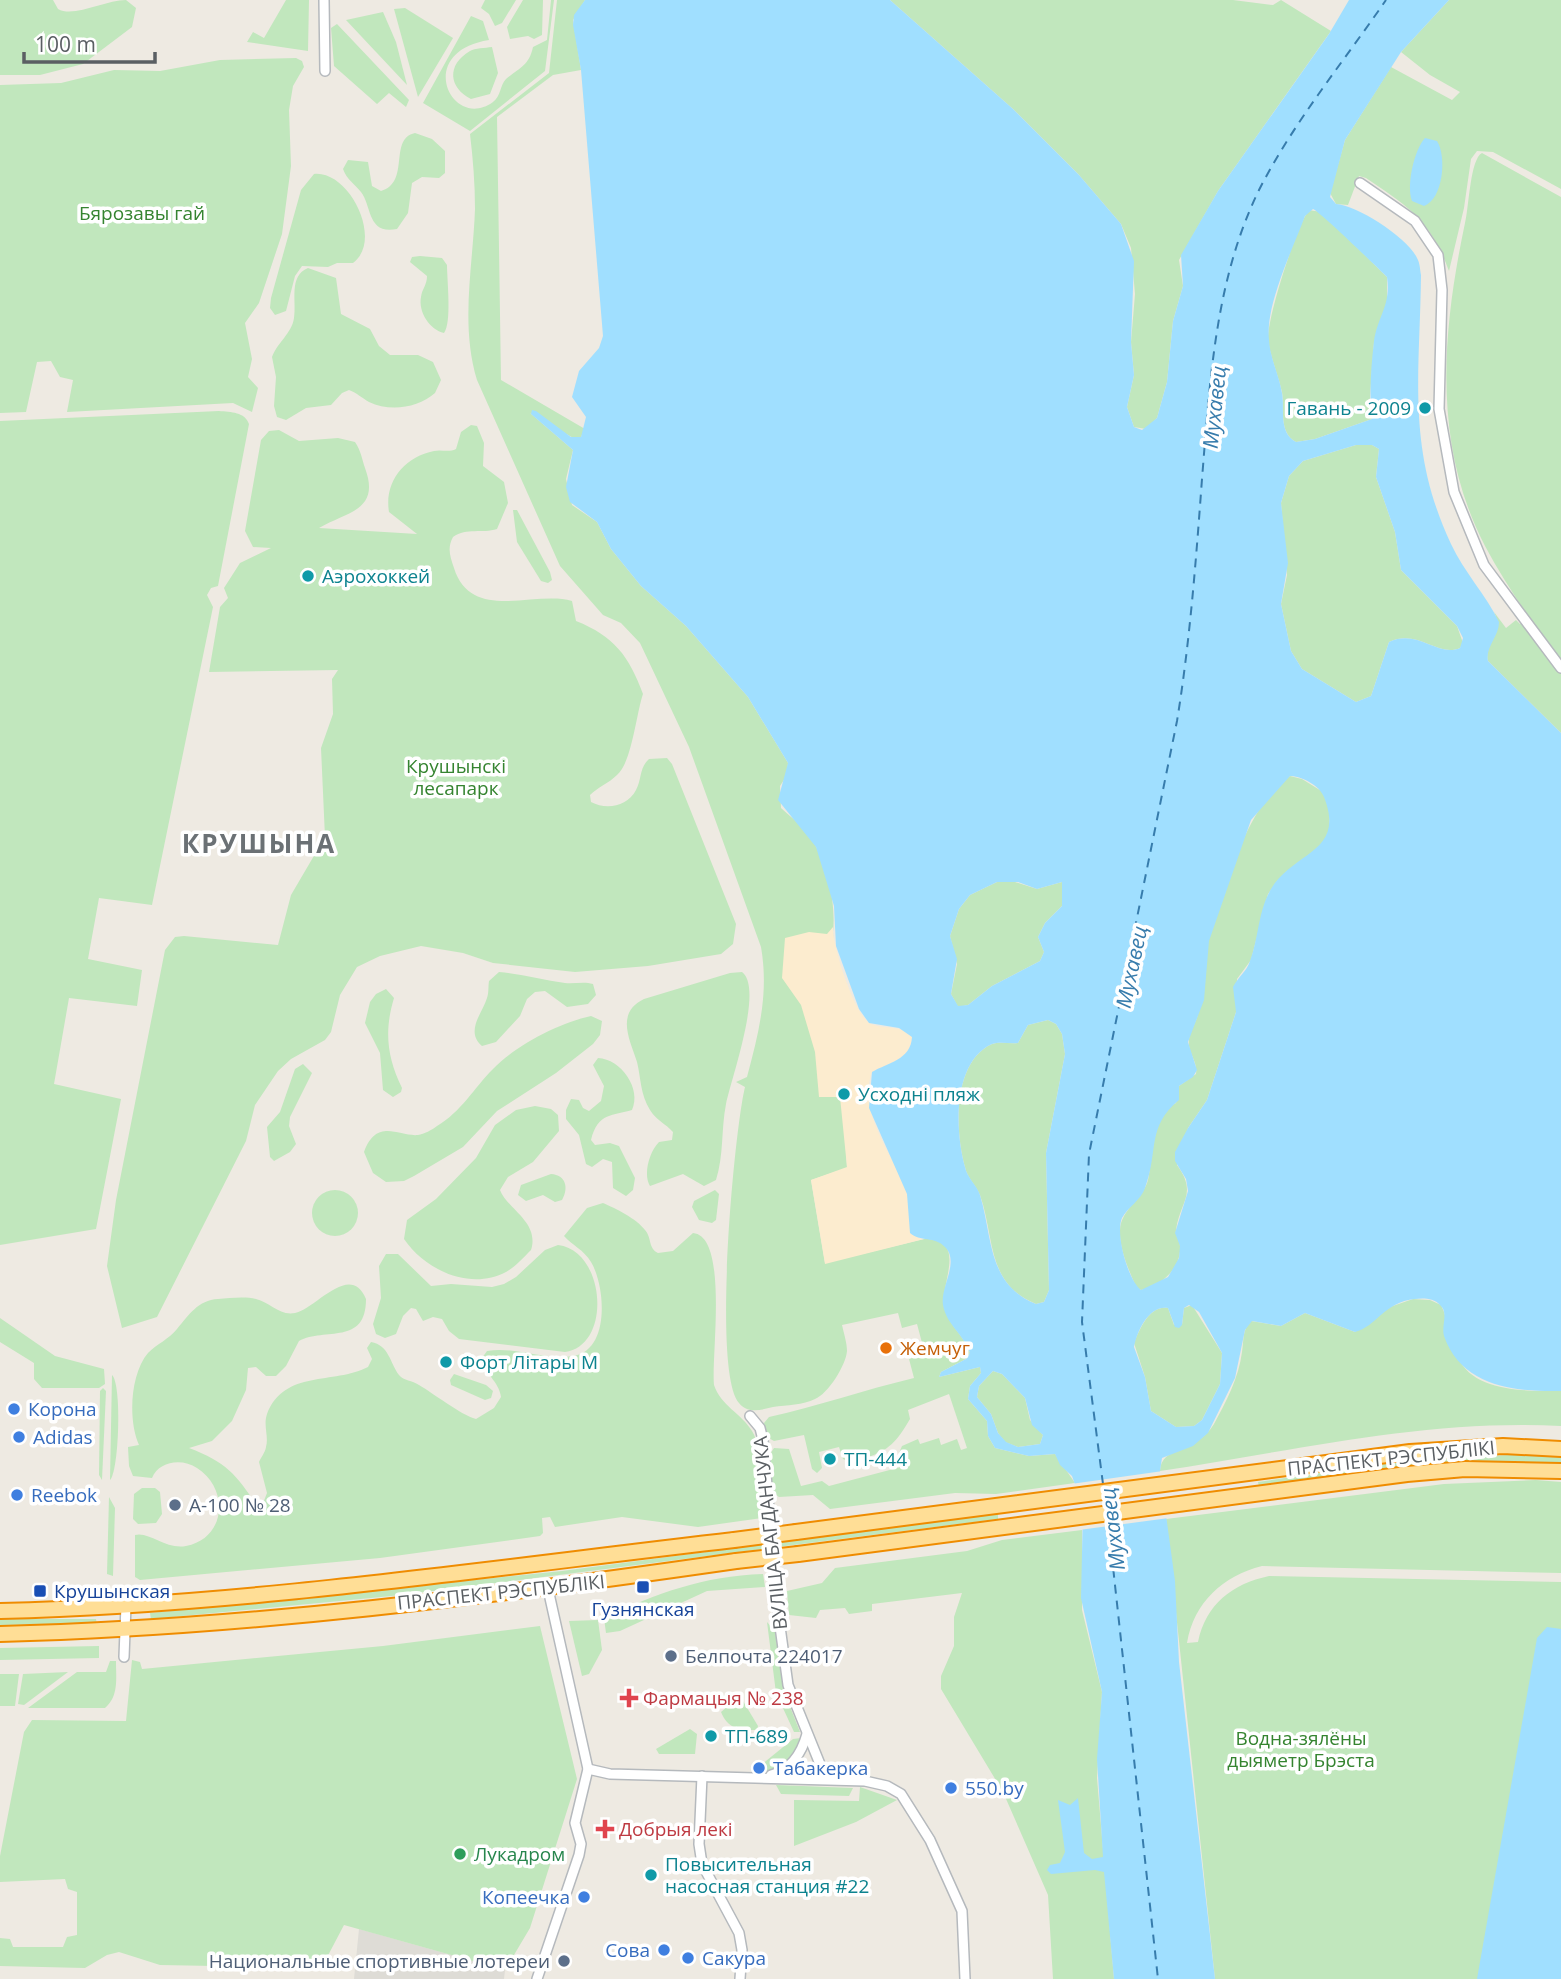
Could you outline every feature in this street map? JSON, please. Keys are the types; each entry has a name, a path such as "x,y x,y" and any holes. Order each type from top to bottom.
{"highway":[{"name":"ПРАСПЕКТ РЭСПУБЛІКІ","path":"0,1611 126,1605 373,1584 1453,1448 1561,1449"},
{"name":"ПРАСПЕКТ РЭСПУБЛІКІ","path":"0,1634 126,1630 548,1589 1265,1492 1465,1469 1523,1468 1561,1471"}],"street":[{"path":"324,0 325,71"},
{"path":"1360,183 1415,221 1438,256 1442,290 1439,409 1454,492 1484,565 1561,668"},
{"name":"ВУЛІЦА БАГДАНЧУКА","path":"750,1416 760,1428 763,1440 766,1497 788,1685 826,1779"},
{"path":"537,1979 579,1855 580,1840 575,1826 589,1769 548,1589"},
{"path":"124,1657 126,1605"},
{"path":"760,1777 787,1768 802,1749 807,1734"},
{"path":"589,1769 610,1774 826,1779 878,1783 895,1790 906,1800 930,1840 962,1911 965,1979"},
{"path":"702,1776 699,1844 702,1864 739,1933 742,1950 741,1979"}],"shaded area":[{"path":"359,1929 505,1970 504,1979 354,1979"}],"green space":[{"path":"0,0 53,0 58,9 72,11 126,0 136,8 132,27 83,64 40,75 0,75"},
{"path":"286,0 309,0 308,51 247,42 253,32 264,38"},
{"path":"485,0 516,0 502,23 495,26 489,14 481,8"},
{"path":"523,0 543,0 542,35 534,39 528,36 510,39 507,27"},
{"path":"551,0 554,0 545,71 470,131 423,103 471,16 483,21 489,40 466,47 452,59 446,73 447,87 454,99 464,107 478,108 493,102 506,79 526,63 533,47 547,40"},
{"path":"557,0 585,0 573,20 581,70 553,75 497,117 501,380 585,429 581,437 575,439 530,413 573,450 566,479 572,505 597,522 611,549 641,586 686,626 748,697 788,763 787,775 780,786 781,808 798,823 818,850 830,884 833,909 847,1168 811,1180 825,1263 924,1239 938,1241 946,1247 949,1266 945,1310 970,1353 966,1359 941,1372 939,1377 980,1367 981,1373 970,1386 968,1399 987,1421 988,1436 995,1448 1029,1456 1055,1454 1075,1483 996,1494 955,1493 830,1509 813,1495 779,1497 772,1492 770,1454 774,1448 789,1449 801,1486 822,1481 829,1486 901,1467 899,1453 902,1446 918,1439 920,1444 939,1438 941,1445 957,1439 961,1450 967,1448 949,1394 908,1410 910,1419 901,1433 892,1444 873,1455 851,1461 843,1459 839,1447 819,1452 822,1468 817,1473 812,1469 804,1435 774,1441 767,1437 764,1423 769,1417 914,1378 909,1359 925,1354 917,1324 902,1328 898,1313 842,1325 847,1351 843,1364 825,1391 810,1401 751,1410 739,1403 731,1383 727,1347 728,1251 731,1199 745,1087 736,1082 747,1077 759,1028 764,980 761,947 689,747 640,643 621,623 603,615 560,566 477,380 469,338 475,209 470,134 549,73"},
{"path":"890,0 1233,0 1273,5 1281,0 1331,31 1218,191 1179,260 1183,286 1173,321 1167,382 1157,418 1146,429 1134,427 1127,407 1134,375 1131,342 1135,294 1131,248 1121,224 1079,175 1013,109"},
{"path":"1449,0 1561,0 1561,189 1493,152 1477,151 1471,159 1464,208 1449,271 1426,227 1406,207 1366,178 1359,176 1348,205 1336,204 1330,193 1345,140 1391,67 1452,100 1460,92 1430,75 1401,52"},
{"path":"405,8 453,38 418,97 394,9"},
{"path":"383,12 396,42 407,85 346,20"},
{"path":"337,24 409,100 406,107 389,93 377,104 334,66 331,28"},
{"path":"492,47 498,73 490,94 471,99 458,89 453,76 454,69 470,51"},
{"name":"Бярозавы гай","path":"296,58 302,61 304,67 293,86 289,110 291,166 282,234 259,303 245,323 252,359 248,377 258,388 252,412 233,403 67,412 73,380 60,377 51,361 37,362 26,412 0,413 0,85 61,83 114,70 160,71 220,60"},
{"path":"415,133 432,139 445,151 445,173 439,178 422,177 412,183 408,213 397,229 380,228 375,224 361,192 343,169 348,160 368,162 372,186 381,191 395,179 403,143"},
{"path":"1482,153 1561,197 1561,663 1485,546 1468,507 1456,468 1449,428 1446,387 1451,305 1472,174"},
{"path":"314,174 327,176 350,194 364,224 362,252 353,263 337,263 328,267 302,266 295,276 286,311 275,315 270,308 271,298 301,190"},
{"path":"1309,210 1321,212 1387,277 1387,306 1374,342 1370,397 1372,419 1315,439 1296,442 1290,438 1284,426 1282,392 1268,339 1283,273 1303,219"},
{"path":"412,257 442,258 447,265 448,311 444,333 430,324 421,309 421,297 427,276 410,262"},
{"path":"308,268 336,278 341,314 370,329 379,346 390,355 418,355 433,362 441,380 435,393 412,405 395,408 369,402 349,390 342,393 331,405 306,408 286,420 277,417 274,406 276,377 272,357 293,323 296,283 302,272"},
{"path":"219,411 241,415 249,424 218,586 211,588 207,595 213,607 152,905 99,898 88,959 142,970 137,1006 69,998 54,1084 121,1099 96,1229 0,1245 0,421"},
{"name":"Крушынскі лесапарк","path":"471,425 477,426 484,443 483,466 504,482 508,503 497,529 469,531 453,537 450,556 462,585 474,595 489,600 572,601 576,621 601,633 626,658 643,694 633,737 622,769 590,795 591,802 603,806 622,803 636,790 649,759 667,758 672,764 736,924 733,944 721,954 648,966 575,972 493,963 463,953 421,946 380,956 357,967 340,995 331,1032 325,1040 291,1059 278,1071 255,1105 246,1141 157,1317 122,1328 107,1266 116,1200 165,950 175,937 184,936 278,945 291,895 325,837 321,748 333,714 332,679 338,670 209,672 220,607 228,598 224,588 240,563 271,548 253,547 245,531 261,440 269,431 279,430 299,441 338,438 355,442 369,482 365,502 350,513 319,528 417,534 389,512 388,501 393,481 405,465 423,454 456,449 461,432"},
{"path":"1356,445 1372,445 1379,449 1376,477 1395,532 1401,570 1457,626 1463,643 1460,648 1452,650 1409,638 1389,642 1371,696 1356,702 1302,669 1291,651 1281,604 1287,575 1281,503 1289,476 1303,461"},
{"path":"513,510 517,510 550,572 552,580 548,583 541,581 517,542"},
{"path":"1494,612 1506,628 1516,620 1520,624 1524,621 1561,672 1561,733 1488,661 1488,649 1497,627"},
{"path":"1290,776 1302,779 1323,792 1330,811 1329,833 1322,845 1278,880 1268,894 1251,960 1237,979 1236,1012 1207,1100 1188,1128 1177,1165 1187,1191 1176,1230 1180,1254 1174,1269 1162,1281 1141,1290 1136,1287 1123,1252 1121,1223 1148,1180 1155,1137 1162,1116 1176,1103 1179,1086 1196,1074 1189,1039 1200,1006 1206,951 1217,908 1236,855 1261,806 1275,788"},
{"path":"997,882 1015,882 1037,889 1062,882 1062,906 1045,923 1038,937 1044,952 1040,961 992,986 968,1005 958,1007 951,994 957,964 950,936 959,909 970,895"},
{"path":"499,972 565,983 590,983 593,984 596,995 588,1004 567,1007 545,991 535,992 527,999 520,1016 496,1042 482,1046 475,1034 476,1022 488,996 489,981"},
{"path":"742,972 748,981 748,1014 726,1104 716,1180 704,1186 683,1174 650,1186 647,1170 652,1152 659,1142 672,1140 673,1132 652,1113 644,1098 637,1062 628,1036 627,1019 630,1012 644,999 730,973"},
{"path":"386,989 394,998 388,1033 390,1055 402,1088 401,1092 393,1097 383,1090 380,1053 365,1023 370,1002 376,994"},
{"path":"591,1016 602,1021 600,1035 593,1044 556,1073 497,1111 463,1147 404,1181 386,1182 373,1173 364,1152 375,1135 389,1131 418,1135 430,1130 453,1114 493,1069 514,1052 552,1030"},
{"path":"1048,1020 1056,1024 1062,1034 1065,1054 1046,1153 1049,1290 1044,1302 1036,1304 1008,1285 1000,1272 980,1195 966,1171 959,1136 959,1117 963,1082 979,1053 995,1043 1018,1043 1028,1025"},
{"path":"598,1058 622,1069 634,1093 632,1110 602,1120 591,1140 595,1145 610,1143 619,1146 635,1178 633,1190 626,1196 613,1188 612,1162 603,1159 592,1167 586,1164 579,1135 566,1119 566,1110 571,1099 579,1100 583,1108 589,1111 601,1101 604,1086 593,1065"},
{"path":"303,1064 312,1073 290,1117 289,1126 296,1144 290,1152 274,1161 270,1157 267,1127 280,1112 295,1069"},
{"path":"535,1106 551,1109 558,1115 559,1131 533,1162 508,1177 500,1190 531,1231 531,1250 506,1272 492,1277 463,1278 436,1268 424,1260 404,1239 407,1220 436,1199 476,1158 495,1125 516,1110"},
{"path":"551,1174 560,1177 565,1183 562,1200 555,1202 543,1195 526,1201 518,1195 521,1185"},
{"path":"335,1190 351,1197 358,1213 351,1229 335,1236 319,1229 312,1213 319,1197"},
{"path":"715,1190 719,1194 716,1220 712,1223 699,1220 692,1207 694,1201"},
{"path":"603,1203 641,1226 658,1253 673,1251 693,1233 704,1239 711,1254 715,1275 714,1385 721,1399 747,1425 756,1439 762,1486 762,1518 698,1527 622,1517 555,1527 550,1517 542,1518 543,1533 540,1536 380,1558 140,1580 135,1577 135,1535 140,1534 179,1547 186,1546 200,1541 210,1533 219,1512 215,1488 197,1468 185,1463 172,1463 160,1468 152,1478 133,1476 129,1466 128,1447 139,1445 132,1411 137,1373 148,1353 174,1333 194,1309 211,1300 247,1298 261,1301 279,1311 295,1313 342,1286 351,1285 359,1289 366,1299 364,1314 352,1329 299,1341 286,1366 276,1376 266,1376 256,1367 248,1368 246,1390 232,1421 212,1441 189,1448 213,1459 231,1472 260,1511 267,1493 259,1462 267,1443 267,1414 275,1400 285,1390 298,1384 340,1376 368,1367 372,1359 367,1348 371,1342 382,1347 401,1377 476,1419 494,1408 501,1397 483,1364 482,1358 487,1351 508,1350 562,1357 585,1351 594,1342 599,1330 602,1315 599,1286 591,1262 564,1236 587,1208"},
{"path":"558,1245 574,1251 586,1263 594,1279 596,1316 591,1333 580,1346 565,1352 459,1339 449,1331 442,1319 433,1317 423,1321 416,1309 411,1308 403,1316 396,1334 385,1338 376,1334 373,1324 381,1298 379,1266 386,1254 398,1254 431,1286 451,1284 492,1287 516,1277 545,1250"},
{"path":"1413,1299 1430,1300 1441,1305 1458,1357 1465,1369 1476,1378 1503,1388 1561,1391 1561,1426 1459,1427 1409,1432 1160,1471 1166,1457 1199,1440 1214,1424 1235,1380 1245,1332 1251,1321 1281,1326 1305,1313 1355,1332 1384,1309"},
{"path":"1192,1305 1222,1353 1220,1384 1202,1420 1194,1426 1176,1427 1151,1411 1145,1377 1134,1343 1146,1319 1156,1310 1168,1308 1174,1325 1182,1325 1184,1308"},
{"path":"0,1318 55,1356 104,1369 105,1384 99,1388 42,1388 34,1379 34,1363 0,1342"},
{"path":"993,1371 1002,1374 1025,1398 1030,1420 1043,1435 1040,1444 1018,1447 1005,1442 998,1433 991,1414 977,1397 979,1386"},
{"path":"454,1374 486,1385 493,1391 491,1398 485,1400 451,1385 450,1380"},
{"path":"112,1375 117,1394 118,1428 116,1461 110,1480"},
{"path":"103,1388 106,1391 102,1480 99,1475 100,1391"},
{"path":"1524,1454 1561,1457 1561,1462 1440,1464 1259,1487 1258,1482 1392,1462"},
{"name":"Водна-зялёны дыяметр Брэста","path":"1536,1480 1561,1482 1561,1573 1262,1566 1235,1576 1212,1593 1196,1615 1187,1643 1198,1642 1207,1617 1232,1590 1269,1576 1561,1582 1561,1979 1215,1979 1166,1519 1444,1484"},
{"path":"142,1488 155,1488 160,1492 162,1514 156,1523 138,1524 133,1519 134,1494"},
{"path":"109,1497 115,1508 113,1576 107,1574"},
{"path":"998,1513 998,1519 402,1595 151,1619 150,1613 562,1571"},
{"path":"1082,1530 1082,1610 1102,1692 1097,1778 1114,1979 1053,1979 1048,1895 1003,1792 941,1689 941,1676 954,1646 954,1617 962,1593 872,1604 872,1611 849,1614 845,1608 820,1610 816,1618 789,1615 787,1591 822,1583 835,1568 967,1551 1002,1540"},
{"path":"763,1574 765,1587 707,1591 620,1631 606,1633 604,1618 643,1601 701,1582"},
{"path":"0,1619 96,1619 97,1624 0,1625"},
{"path":"598,1620 602,1650 589,1674 582,1676 569,1621"},
{"path":"767,1622 775,1631 783,1689 800,1732 794,1732 776,1693"},
{"path":"540,1626 577,1779 530,1928 505,1970 344,1925 324,1963 317,1968 160,1965 119,1952 107,1955 85,1968 0,1966 0,1938 10,1939 13,1947 63,1947 67,1937 77,1935 77,1892 68,1889 65,1879 0,1882 0,1856 24,1732 32,1720 126,1721 132,1660 140,1662 142,1669 383,1646"},
{"path":"99,1646 99,1658 0,1660 0,1648"},
{"path":"110,1661 116,1661 116,1687 113,1698 105,1708 28,1708 77,1672 106,1672"},
{"path":"68,1672 24,1705 18,1704 23,1674"},
{"path":"0,1674 19,1674 15,1706 0,1706"},
{"path":"740,1696 758,1726 757,1730 745,1730 731,1725 721,1712"},
{"path":"690,1729 697,1734 695,1754 659,1754 656,1749"},
{"path":"801,1738 787,1761 762,1772 761,1765 793,1739"},
{"path":"776,1785 853,1788 849,1796 781,1794"},
{"path":"860,1787 897,1800 856,1822 794,1846 794,1800 859,1801"}],"sand":[{"name":"Усходні пляж","path":"833,927 836,949 846,980 865,1019 876,1026 903,1030 912,1037 911,1045 903,1056 872,1072 869,1101 872,1116 906,1191 918,1238 924,1239 825,1264 811,1180 847,1167 840,1097 819,1097 815,1052 801,1005 782,978 785,938 809,932 827,934"}],"water":[{"name":"Мухавец","path":"585,0 890,0 1013,109 1079,175 1121,224 1134,261 1131,342 1134,375 1127,407 1134,427 1142,430 1157,418 1167,382 1173,321 1183,286 1181,255 1218,191 1329,34 1349,0 1449,0 1401,52 1345,140 1330,197 1336,204 1356,210 1393,232 1404,241 1418,260 1421,275 1419,411 1427,476 1451,544 1499,622 1488,651 1488,661 1561,733 1561,1391 1509,1387 1477,1376 1463,1366 1452,1353 1444,1336 1443,1308 1428,1299 1404,1301 1355,1332 1305,1313 1281,1326 1252,1321 1245,1330 1235,1378 1208,1433 1193,1446 1162,1458 1160,1471 1175,1581 1179,1662 1215,1979 1114,1979 1104,1872 1095,1870 1051,1874 1047,1870 1050,1865 1060,1863 1065,1852 1058,1800 1070,1805 1078,1798 1084,1853 1092,1859 1103,1857 1097,1759 1102,1692 1081,1598 1083,1507 1072,1476 1060,1465 1055,1454 1029,1456 995,1448 988,1436 987,1421 968,1399 970,1386 981,1373 980,1367 939,1377 941,1372 966,1359 970,1353 943,1305 951,1260 941,1244 910,1233 907,1194 869,1108 872,1072 903,1056 911,1045 912,1037 899,1028 869,1023 859,1009 836,946 834,906 816,847 778,800 788,763 748,697 686,626 641,586 611,549 597,522 570,502 566,487 573,450 531,414 532,410 536,411 571,437 581,437 586,417 572,397 579,371 599,348 603,336 574,15","holes":["1313,209 1326,219 1387,277 1388,287 1374,341 1372,419 1315,439 1296,442 1290,438 1284,426 1282,393 1270,347 1269,326 1275,294 1305,216","1356,445 1372,445 1379,449 1376,477 1395,532 1401,570 1457,626 1463,638 1460,648 1444,649 1409,638 1389,642 1371,696 1356,702 1302,669 1291,651 1281,604 1288,563 1281,503 1289,476 1303,461","1290,776 1310,782 1324,797 1329,815 1328,830 1323,841 1314,850 1281,876 1267,897 1250,961 1233,987 1236,1012 1207,1100 1175,1152 1175,1161 1186,1179 1188,1191 1175,1233 1180,1246 1179,1258 1168,1277 1141,1290 1127,1267 1120,1225 1122,1218 1145,1188 1157,1130 1169,1110 1179,1100 1179,1086 1193,1077 1197,1070 1188,1042 1204,1000 1209,941 1251,820","997,882 1018,882 1037,889 1062,882 1062,906 1045,923 1038,937 1044,952 1040,961 992,986 968,1005 958,1006 951,994 957,959 950,936 959,909 970,895","1048,1020 1056,1024 1062,1034 1065,1054 1046,1153 1049,1290 1044,1302 1036,1304 1008,1285 1000,1272 994,1258 980,1195 966,1171 959,1136 960,1099 970,1066 979,1053 992,1044 1018,1043 1028,1025","1189,1305 1199,1312 1222,1353 1220,1384 1202,1420 1194,1426 1176,1427 1151,1411 1145,1377 1134,1347 1145,1320 1161,1308 1168,1308 1175,1327 1182,1325 1184,1308","993,1371 1002,1374 1025,1398 1032,1425 1043,1435 1040,1444 1018,1447 1006,1442 998,1433 991,1414 977,1397 979,1386"]},
{"path":"1425,138 1437,141 1442,167 1439,187 1430,202 1424,206 1412,201 1410,187 1414,159"},
{"path":"1547,1627 1561,1629 1561,1979 1477,1979 1537,1638"}],"pier":[{"path":"1163,1471 1169,1518 1079,1530 1080,1508 1071,1484"}],"ferry route":[{"path":"1103,1484 1082,1322 1089,1154 1177,721 1186,661 1217,331 1233,259 1259,190 1303,117 1386,0"},
{"path":"1104,1497 1106,1508"},
{"path":"1108,1521 1158,1979"}],"place":[{"name":"Гавань - 2009","path":"1425,408"},
{"name":"Аэрохоккей","path":"308,576"},
{"name":"Усходні пляж","path":"844,1094"},
{"name":"Жемчуг","path":"886,1348"},
{"name":"Форт Літары М","path":"446,1362"},
{"name":"Корона","path":"14,1409"},
{"name":"Adidas","path":"19,1437"},
{"name":"ТП-444","path":"830,1459"},
{"name":"Reebok","path":"17,1495"},
{"name":"А-100 № 28","path":"175,1505"},
{"name":"Гузнянская","path":"643,1587"},
{"name":"Крушынская","path":"40,1591"},
{"name":"Белпочта 224017","path":"671,1656"},
{"name":"Фармацыя № 238","path":"629,1698"},
{"name":"ТП-689","path":"711,1736"},
{"name":"Табакерка","path":"759,1768"},
{"name":"550.by","path":"951,1788"},
{"name":"Добрыя лекі","path":"605,1829"},
{"name":"Лукадром","path":"460,1854"},
{"name":"Повысительная насосная станция #22","path":"651,1875"},
{"name":"Копеечка","path":"584,1897"},
{"name":"Сова","path":"664,1950"},
{"name":"Сакура","path":"688,1958"},
{"name":"Национальные спортивные лотереи","path":"564,1961"}],"district":[{"name":"КРУШЫНА","path":"259,844"}]}
